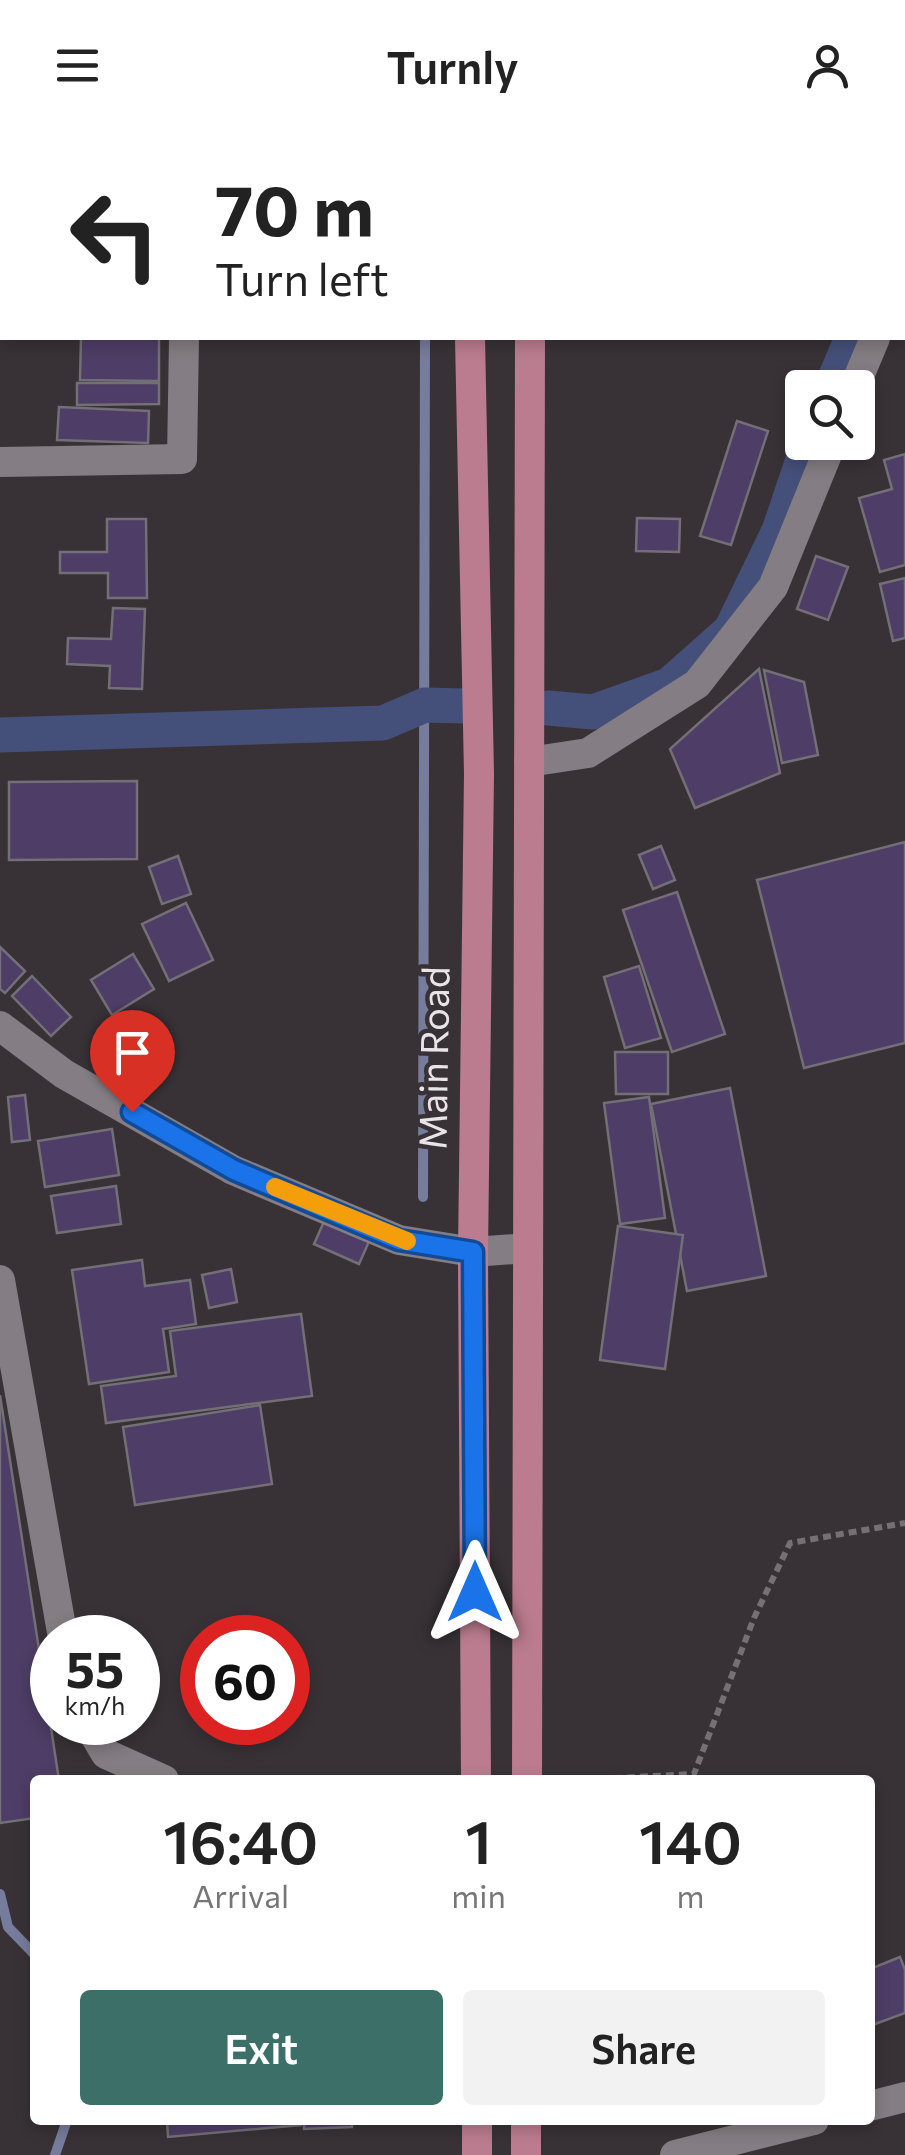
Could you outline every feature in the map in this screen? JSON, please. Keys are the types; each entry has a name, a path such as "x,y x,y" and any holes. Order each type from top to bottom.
{"main road":[{"name":"Main Road","path":"470,340 479,774 473,1252 476,1775"},
{"path":"527,1775 530,340"},
{"path":"477,2125 477,2155"},
{"path":"526,2125 526,2155"}],"street":[{"path":"0,462 182,459 184,340"},
{"path":"861,370 873,340"},
{"path":"529,762 588,752 697,684 773,587 825,460"},
{"path":"0,1026 64,1074 234,1170 399,1240 473,1252 528,1248"},
{"path":"0,1280 58,1615"},
{"path":"101,1745 106,1754 153,1775"},
{"path":"875,2105 905,2097"},
{"path":"676,2155 794,2125"}],"path":[{"path":"674,1775 694,1774 754,1618 790,1543 905,1523"}],"building":[{"path":"81,340 159,340 159,381 80,380"},
{"path":"77,383 159,383 159,404 77,405"},
{"path":"59,407 149,411 148,443 57,440"},
{"path":"737,421 768,431 731,545 700,536"},
{"path":"905,454 905,565 880,572 859,498 892,489 884,460"},
{"path":"637,518 680,519 679,552 636,551"},
{"path":"107,519 146,519 147,598 108,598 108,573 60,573 60,552 107,552"},
{"path":"816,556 848,567 828,620 797,609"},
{"path":"905,578 905,638 893,641 880,584"},
{"path":"113,608 145,609 142,689 109,688 110,666 67,664 68,638 111,639"},
{"path":"759,669 780,773 695,808 670,749"},
{"path":"764,670 804,682 818,755 782,763"},
{"path":"137,781 137,859 9,860 9,782"},
{"path":"905,842 905,1043 804,1068 757,880"},
{"path":"661,846 675,880 653,889 639,855"},
{"path":"178,856 191,894 162,904 149,867"},
{"path":"677,892 725,1034 672,1052 623,910"},
{"path":"186,903 213,960 169,981 142,924"},
{"path":"0,947 25,971 5,993 0,989"},
{"path":"133,954 154,989 112,1015 91,980"},
{"path":"639,966 661,1038 625,1048 604,977"},
{"path":"32,976 71,1017 51,1036 12,996"},
{"path":"615,1052 668,1052 668,1094 616,1094"},
{"path":"730,1088 766,1276 687,1291 651,1104"},
{"path":"25,1095 30,1140 12,1142 8,1097"},
{"path":"649,1097 665,1218 620,1224 604,1103"},
{"path":"112,1129 119,1175 45,1187 38,1141"},
{"path":"116,1186 121,1224 57,1233 51,1196"},
{"path":"326,1217 371,1237 359,1264 314,1244"},
{"path":"618,1226 683,1235 665,1369 600,1360"},
{"path":"142,1260 145,1286 190,1280 196,1324 163,1329 169,1372 89,1384 72,1270"},
{"path":"231,1269 237,1302 209,1308 202,1275"},
{"path":"301,1314 312,1396 106,1423 101,1386 176,1376 170,1331"},
{"path":"0,1395 34,1615 30,1615 30,1745 54,1745 58,1775 30,1775 30,1819 0,1823"},
{"path":"260,1405 272,1484 135,1505 123,1427"},
{"path":"900,1957 905,1970 905,2013 875,2024 875,1967"},
{"path":"167,2125 301,2125 168,2137"},
{"path":"304,2125 352,2125 352,2127 304,2129"}],"waterway":[{"path":"423,1197 425,340"},
{"path":"839,370 851,340"},
{"path":"548,708 593,712 669,685 731,630 779,531 803,460"},
{"path":"0,735 383,723 425,705 464,706"},
{"path":"0,1894 8,1927 30,1950"},
{"path":"55,2155 65,2125"}],"slow traffic":[{"path":"275,1187 407,1241"}],"route":[{"path":"132,1112 234,1170 399,1240 473,1252 475,1592"}]}
